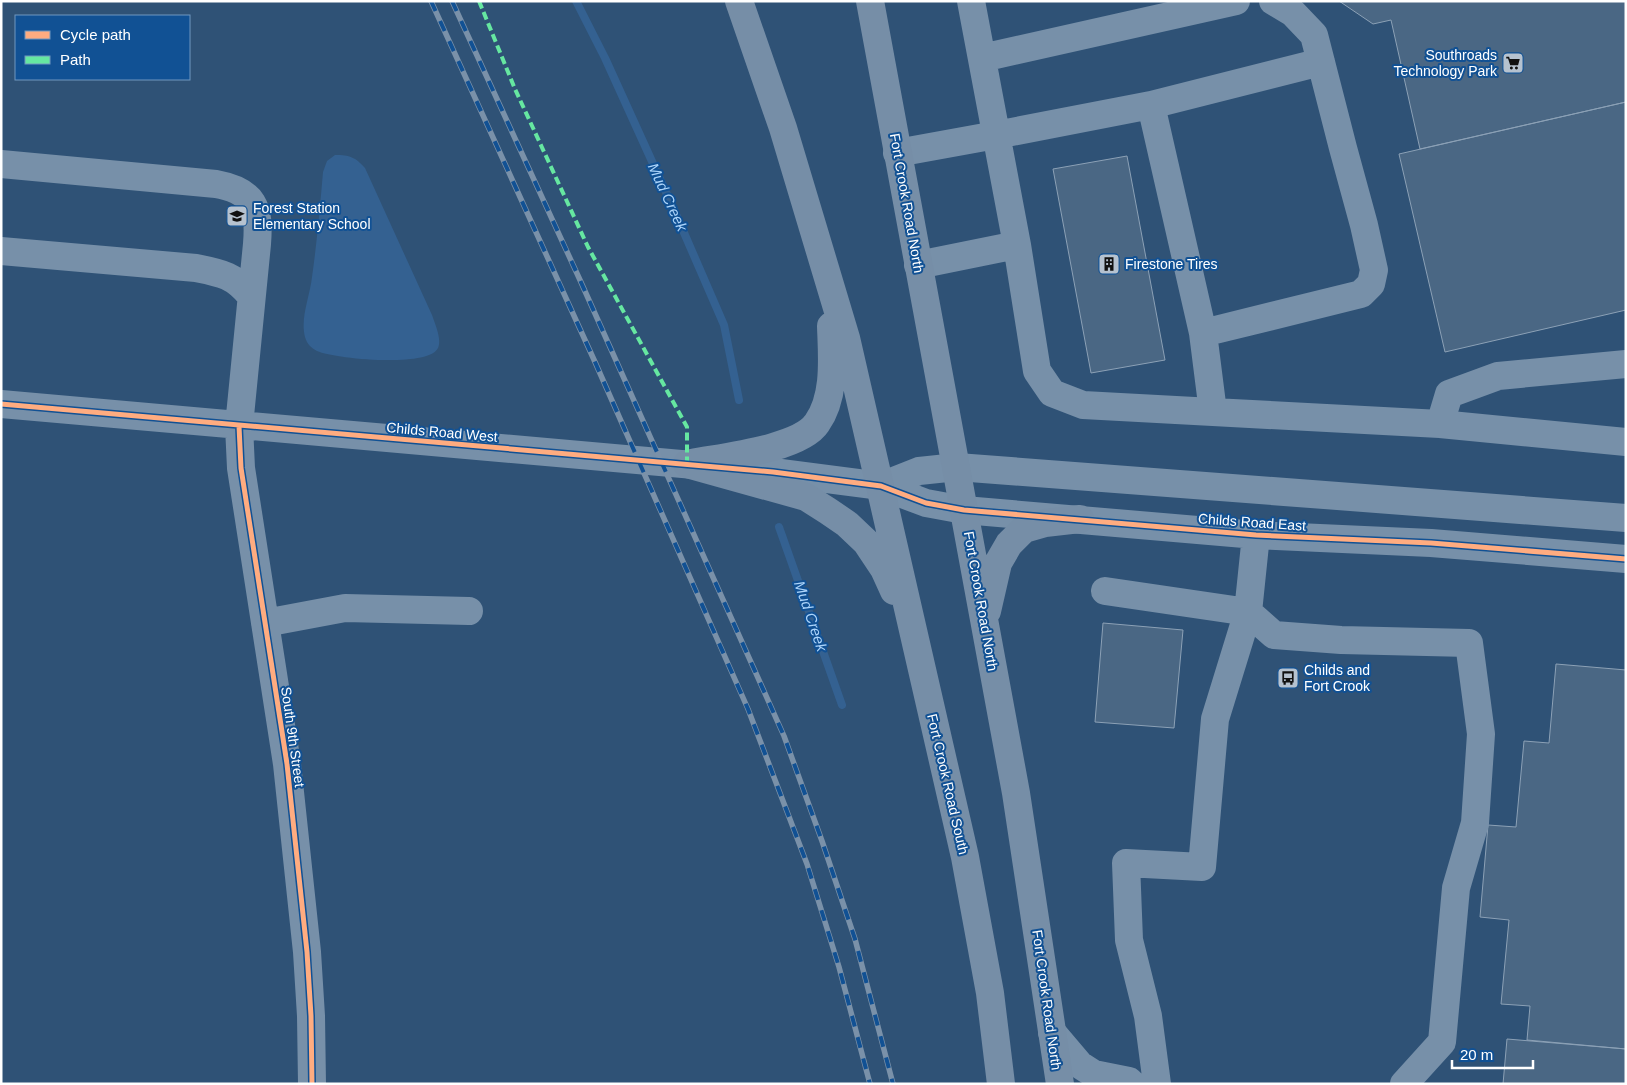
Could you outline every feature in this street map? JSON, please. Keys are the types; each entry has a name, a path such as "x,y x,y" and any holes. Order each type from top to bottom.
{"main road":[{"path":"739,1 783,128 829,279 846,338 880,486"},
{"name":"Fort Crook Road North","path":"870,1 1016,793 1060,1084"},
{"path":"687,464 771,448 804,435 817,424 824,410 830,387 832,357 829,279"},
{"path":"687,464 806,497 847,524 866,542 884,569 913,631"},
{"name":"Fort Crook Road South","path":"880,486 966,867 990,993 1001,1084"},
{"path":"984,620 998,563 1009,544 1024,529 1045,523 1080,519"}],"street":[{"path":"971,1 1037,371 1052,393 1083,405 1440,424 1626,442"},
{"path":"982,58 1236,1"},
{"path":"1203,333 1362,294 1371,284 1374,270 1314,35 1293,13 1273,1"},
{"path":"897,153 996,136 1151,105 1321,62"},
{"path":"1151,105 1203,333 1213,412"},
{"name":"South 9th Street","path":"1,164 216,184 231,187 243,193 252,203 258,215 258,235 239,426 241,468 287,764 307,952 311,1016 312,1084"},
{"path":"918,265 1016,245"},
{"path":"1,252 196,268 230,277 241,284 251,296"},
{"path":"1440,424 1449,394 1498,376 1626,364"},
{"name":"Childs Road West","path":"1,404 773,472 880,486"},
{"path":"880,486 919,471 957,467 1626,518"},
{"name":"Childs Road East","path":"880,486 926,503 964,510 1256,535 1431,543 1626,559"},
{"path":"1157,1084 1148,1016 1129,940 1126,863 1202,867 1215,719 1248,612 1256,535"},
{"path":"1105,591 1248,612 1274,635 1341,640 1469,643 1481,734 1475,823 1456,888 1442,1042 1404,1084"},
{"path":"265,623 345,608 469,611"},
{"path":"1052,1032 1080,1065 1094,1074 1129,1081 1132,1084"}],"water":[{"path":"335,155 352,157 365,168 435,323 439,344 438,348 431,354 401,360 361,359 317,351 307,342 304,322 314,264 323,172 327,161"}],"building":[{"name":"Southroads Technology Park","path":"1339,1 1626,1 1626,102 1420,149 1391,20 1373,24"},
{"path":"1626,102 1626,310 1445,352 1399,154"},
{"name":"Firestone Tires","path":"1127,156 1165,360 1091,373 1053,169"},
{"path":"1103,623 1183,630 1174,728 1095,722"},
{"path":"1556,664 1626,670 1626,1049 1527,1040 1530,1006 1501,1004 1509,920 1480,917 1488,825 1516,827 1524,741 1549,743"},
{"path":"1507,1039 1626,1049 1626,1084 1503,1084"}],"waterway":[{"name":"Mud Creek","path":"576,1 605,58 724,325 739,400"},
{"name":"Mud Creek","path":"779,527 842,705"}],"railway":[{"path":"431,1 595,362 748,709 807,864 839,967 870,1084"},
{"path":"452,1 580,280 784,736 855,939 893,1084"}],"marked path":[{"path":"479,1 515,89 588,247 687,427 687,464"}],"cycle path":[{"path":"1,404 773,472 881,486 926,503 964,510 1256,535 1431,543 1626,559"},
{"path":"239,426 241,468 287,764 307,952 311,1016 312,1084"}],"place":[{"name":"Southroads Technology Park","path":"1513,63"},
{"name":"Forest Station Elementary School","path":"237,216"},
{"name":"Firestone Tires","path":"1109,264"},
{"name":"Childs and Fort Crook","path":"1288,678"}]}
